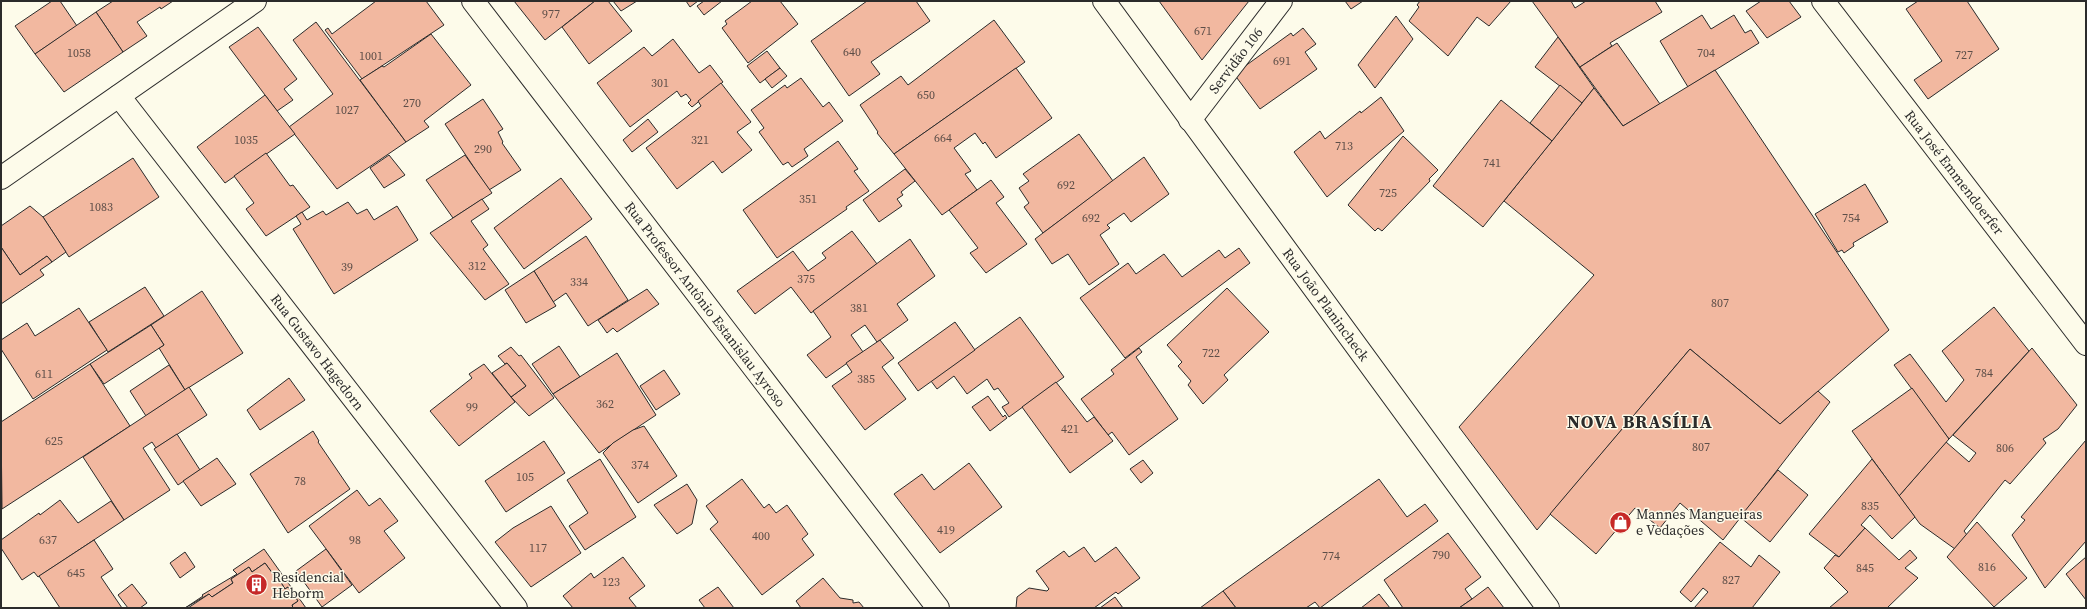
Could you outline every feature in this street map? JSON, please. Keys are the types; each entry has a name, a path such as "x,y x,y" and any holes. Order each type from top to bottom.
{"street":[{"path":"1,178 255,1"},
{"name":"Rua Professor Antônio Estanislau Ayroso","path":"473,1 938,608"},
{"name":"Rua João Planincheck","path":"1104,1 1548,608"},
{"name":"Servidão 106","path":"1190,120 1281,1"},
{"name":"Rua José Emmendoerfer","path":"1823,1 2086,344"},
{"name":"Rua Gustavo Hagedorn","path":"120,96 516,608"}],"building":[{"path":"52,1 60,1 77,26 35,54 15,26"},
{"path":"113,1 173,1 161,9 160,7 137,22 147,36 123,52 96,12"},
{"path":"376,1 426,1 444,25 362,79 325,30 328,28 332,34"},
{"path":"514,1 595,1 545,40"},
{"path":"595,1 608,1 632,31 589,64 562,27"},
{"path":"613,1 637,1 621,11"},
{"path":"686,1 698,1 690,7"},
{"path":"704,1 722,1 704,15 697,6"},
{"path":"752,1 780,1 798,24 748,63 722,28 727,24 725,21"},
{"path":"867,1 916,1 930,21 871,62 880,74 849,96 811,41"},
{"path":"1159,1 1249,1 1202,60"},
{"path":"1345,1 1363,1 1351,9"},
{"path":"1420,1 1511,1 1489,26 1477,17 1448,56 1409,21 1419,7 1417,5"},
{"path":"1532,1 1571,1 1575,8 1586,1 1655,1 1662,12 1610,43 1612,46 1580,67"},
{"path":"1761,1 1789,1 1801,17 1767,38 1746,11"},
{"path":"1918,1 1967,1 1999,49 1928,99 1914,80 1942,61 1906,9"},
{"path":"96,12 123,52 64,92 35,54"},
{"path":"1702,15 1711,29 1734,15 1745,33 1751,30 1759,43 1688,87 1660,41"},
{"path":"1396,16 1413,39 1375,88 1358,65"},
{"path":"994,20 1025,62 894,154 877,133 878,132 860,105 901,76 908,85"},
{"path":"316,22 406,142 337,189 289,127 333,94 293,40"},
{"path":"258,27 297,79 284,89 293,100 277,111 229,47"},
{"path":"1303,28 1316,44 1305,52 1317,69 1260,109 1234,74 1291,33 1293,36"},
{"path":"431,34 471,85 424,121 429,127 406,142 360,80 382,66 384,67"},
{"path":"1558,37 1594,88 1582,103 1535,67"},
{"path":"673,39 699,73 710,65 723,82 692,107 688,103 691,100 686,94 681,97 677,91 630,127 597,83 644,47 652,56"},
{"path":"1617,43 1660,104 1623,126 1580,67"},
{"path":"767,51 780,68 760,83 747,66"},
{"path":"780,68 787,76 772,88 765,79"},
{"path":"1016,68 1052,118 996,158 985,142 983,144 975,133 954,148 971,171 965,174 977,190 942,215 894,154"},
{"path":"1715,70 1889,330 1780,424 1690,349 1537,530 1459,427 1594,275 1504,201 1594,88 1623,126"},
{"path":"801,78 823,107 829,102 843,121 804,149 808,156 792,167 788,162 783,165 759,132 764,128 751,110 785,85 787,88"},
{"path":"721,83 751,122 737,132 752,150 722,173 713,161 677,189 646,148 701,106 698,101"},
{"path":"1560,85 1582,103 1552,141 1530,123"},
{"path":"265,95 295,134 225,183 197,147"},
{"path":"1381,97 1404,131 1327,197 1294,152 1320,131 1325,139 1360,111 1361,113"},
{"path":"483,99 503,129 498,132 503,142 502,143 521,170 489,190 445,124"},
{"path":"1501,100 1552,141 1483,227 1433,186"},
{"path":"648,119 658,132 632,152 623,140"},
{"path":"1079,134 1113,181 1043,233 1024,207 1029,203 1019,188 1029,181 1023,174"},
{"path":"1403,136 1438,170 1429,179 1430,181 1382,231 1378,228 1375,231 1348,205"},
{"path":"838,141 858,169 854,171 869,191 846,207 847,209 777,258 743,210"},
{"path":"266,153 290,186 293,185 310,207 266,236 246,209 254,203 234,176"},
{"path":"389,155 405,175 384,188 370,168"},
{"path":"465,155 492,193 453,218 426,180"},
{"path":"1144,157 1169,194 1131,222 1124,213 1107,225 1110,228 1100,235 1119,264 1089,285 1068,254 1052,264 1035,239"},
{"path":"133,158 159,197 69,257 43,217"},
{"path":"905,169 915,181 901,192 903,195 897,199 902,206 879,222 863,200"},
{"path":"561,178 592,219 524,269 494,228"},
{"path":"991,180 1004,197 996,203 1027,244 986,273 970,253 978,248 949,210"},
{"path":"1865,184 1888,222 1853,243 1854,246 1844,253 1842,250 1838,252 1815,214"},
{"path":"482,199 489,209 471,221 488,245 483,249 509,284 485,300 430,233"},
{"path":"348,202 357,214 367,209 374,220 397,206 418,240 334,294 293,229 301,224 296,216 302,212 307,220 323,211 326,215"},
{"path":"30,206 43,217 66,252 52,262 47,256 20,275 1,247 1,226"},
{"path":"852,231 877,264 811,313 791,287 755,314 737,291 793,251 808,271 826,258 822,253"},
{"path":"586,236 628,300 588,326 566,293 553,302 534,271"},
{"path":"910,239 935,276 897,304 908,320 880,340 877,342 865,325 851,335 863,352 826,378 807,355 831,337 813,311"},
{"path":"1,247 20,275 47,256 52,262 40,270 44,275 1,304"},
{"path":"1239,248 1250,263 1125,358 1080,298 1128,263 1136,274 1164,254 1182,277 1219,250 1225,258"},
{"path":"534,271 556,306 526,323 505,290"},
{"path":"145,287 164,316 108,352 89,322"},
{"path":"1227,288 1269,332 1224,375 1228,380 1203,404 1188,385 1191,381 1178,366 1182,362 1167,345"},
{"path":"647,289 659,304 617,332 613,328 607,333 598,320"},
{"path":"202,291 243,353 185,390 159,348 164,345 151,325"},
{"path":"1994,307 2029,351 1949,439 1894,365 1910,354 1946,402 1964,380 1942,351"},
{"path":"79,308 107,350 33,399 1,349 1,340 27,323 35,336"},
{"path":"1020,317 1064,377 1009,417 1002,407 1009,403 998,388 994,390 987,379 967,394 954,376 937,389 931,381"},
{"path":"955,322 975,350 918,391 898,363"},
{"path":"151,325 164,345 104,384 90,364"},
{"path":"880,340 894,358 882,367 906,399 865,430 832,386 852,372 846,363"},
{"path":"559,346 580,377 553,394 532,364"},
{"path":"511,347 519,356 521,355 554,398 529,416 511,397 526,386 507,363 505,364 498,356"},
{"path":"1139,348 1142,352 1136,357 1178,419 1129,455 1112,432 1108,435 1081,399 1114,374 1111,370"},
{"path":"2032,348 2077,405 2058,429 2043,439 2046,443 2010,484 2005,480 1964,531 1967,535 1955,549 1920,524 1899,496 1946,442 1969,462 1976,453 1953,435"},
{"path":"1690,349 1780,424 1818,391 1830,402 1723,540 1680,503 1660,528 1635,508 1596,554 1550,514"},
{"path":"617,353 656,415 599,453 553,394"},
{"path":"507,363 526,386 511,397 492,373"},
{"path":"90,364 130,426 2,509 1,422"},
{"path":"484,364 515,402 459,446 430,411 472,378 469,374"},
{"path":"169,365 185,390 146,416 130,391"},
{"path":"664,370 680,394 656,410 640,386"},
{"path":"289,378 305,400 260,430 247,410"},
{"path":"1056,382 1087,422 1094,417 1113,441 1070,473 1022,407"},
{"path":"189,387 207,415 156,448 152,442 143,448 170,490 124,520 83,457"},
{"path":"1912,388 1949,439 1899,496 1852,431"},
{"path":"988,396 1003,417 1005,415 1007,418 990,431 972,407"},
{"path":"644,426 677,476 638,503 603,453 613,443 633,430"},
{"path":"313,431 319,441 318,442 350,489 288,533 250,474"},
{"path":"177,434 200,470 178,485 154,449"},
{"path":"2086,440 2086,541 2045,588 2012,535 2025,520 2021,517"},
{"path":"544,441 565,473 506,512 485,481"},
{"path":"217,458 236,484 201,506 183,481"},
{"path":"600,459 636,517 585,550 569,526 588,513 567,480"},
{"path":"1872,459 1915,517 1892,539 1870,515 1861,525 1865,528 1839,557 1809,534"},
{"path":"1143,460 1153,473 1141,483 1130,469"},
{"path":"969,463 1002,507 940,553 894,494 922,474 934,490"},
{"path":"1778,470 1808,495 1770,542 1740,517"},
{"path":"742,479 764,508 769,504 776,513 787,505 808,534 802,539 814,555 762,595 710,529 718,522 706,506"},
{"path":"1379,479 1407,517 1425,504 1438,521 1320,608 1315,602 1306,608 1236,608 1223,591"},
{"path":"687,484 697,500 692,524 677,534 654,505"},
{"path":"357,490 369,506 380,498 398,521 384,531 405,558 359,593 309,526"},
{"path":"60,500 78,523 111,501 124,520 38,577 34,572 22,580 1,548 1,540"},
{"path":"551,506 581,553 531,587 495,542 513,528"},
{"path":"1977,522 2027,578 1994,607 1947,557"},
{"path":"1865,528 1899,560 1910,550 1917,558 1905,568 1918,578 1887,608 1829,608 1848,592 1824,568 1835,555 1839,557"},
{"path":"1448,533 1481,577 1465,589 1472,599 1459,608 1403,608 1384,580"},
{"path":"94,540 113,569 101,577 122,608 60,608 39,576"},
{"path":"1720,542 1751,567 1759,555 1780,572 1752,608 1694,608 1708,592 1703,588 1691,602 1680,592"},
{"path":"1084,547 1095,562 1116,547 1140,578 1118,594 1116,592 1094,608 1016,608 1017,597 1029,588 1047,591 1049,589 1036,571 1064,551 1069,557"},
{"path":"264,549 306,608 293,608 292,605 298,601 288,587 285,589 275,573 273,574 265,563 252,572 249,567 231,579 233,583 212,597 209,594 185,608 203,596 202,595 237,574 233,570"},
{"path":"326,549 352,585 322,607 296,571"},
{"path":"185,552 195,567 180,578 170,563"},
{"path":"623,557 645,586 629,598 637,608 573,608 563,596 591,573 594,578"},
{"path":"2086,557 2086,600 2066,574"},
{"name":"Residencial Heborm","path":"265,563 273,574 275,573 285,589 288,587 298,601 292,605 293,608 188,608 209,594 212,597 233,583 231,579 249,567 252,572"},
{"path":"823,578 840,598 853,600 853,603 859,602 864,608 801,608 796,601"},
{"path":"132,584 147,603 140,608 128,608 118,595"},
{"path":"718,587 734,608 705,608 699,600"},
{"path":"1488,587 1504,608 1459,608 1472,599"},
{"path":"1223,591 1236,608 1200,608"},
{"path":"1379,594 1390,608 1361,608"},
{"path":"1115,597 1123,608 1100,608"}],"place":[{"name":"Mannes Mangueiras e Vedações","path":"1620,522"},
{"name":"Residencial Heborm","path":"256,585"}],"district":[{"name":"NOVA BRASÍLIA","path":"1640,422"}]}
